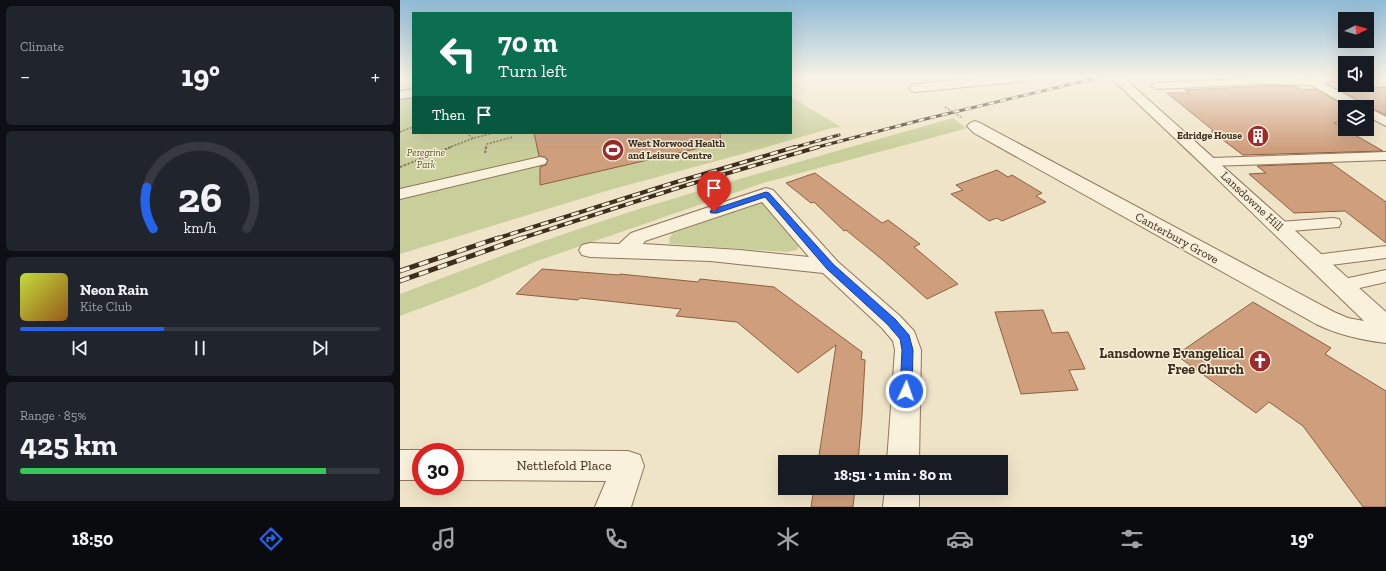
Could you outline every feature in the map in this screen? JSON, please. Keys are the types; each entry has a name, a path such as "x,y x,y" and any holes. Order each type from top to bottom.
{"street":[{"name":"Lansdowne Hill","path":"1142,101 1210,162 1386,327"},
{"name":"Canterbury Grove","path":"968,121 1325,318 1335,323 1362,331 1386,333"},
{"path":"624,250 638,237 766,194 830,267 891,322 905,338 908,350 903,455"},
{"path":"590,250 624,250 776,260 830,267"},
{"path":"400,465 412,465"},
{"name":"Nettlefold Place","path":"464,465 628,466 613,507"},
{"path":"901,507 902,495"}],"lane":[{"path":"1374,115 1386,122"},
{"path":"1210,162 1386,156"},
{"path":"400,194 540,161"},
{"path":"1278,227 1333,223"},
{"path":"1315,262 1386,252"},
{"path":"1342,286 1386,276"}],"path":[{"path":"945,107 968,121"},
{"path":"400,132 412,127"},
{"path":"468,134 474,138"},
{"path":"400,167 474,138 489,134"},
{"path":"487,144 514,137 511,134"}],"green space":[{"name":"Peregrine Park","path":"400,101 412,101 412,134 792,134 792,101 797,101 841,127 832,128 613,189 400,254"},
{"path":"953,118 966,128 763,183 537,261 477,287 400,316 400,294 520,249 642,208"},
{"path":"762,203 769,205 800,242 797,250 787,252 670,244 669,239 673,233"}],"building":[{"path":"1176,101 1336,101 1338,102 1338,123 1334,123 1338,125 1338,136 1357,136 1383,151 1243,155 1211,131 1214,131"},
{"path":"1374,101 1386,101 1386,115 1374,110"},
{"name":"West Norwood Health and Leisure Centre","path":"534,134 720,134 721,143 540,185 540,167 546,165 548,160 545,157 539,156"},
{"path":"1331,163 1386,202 1386,243 1345,211 1294,213 1249,174 1266,173 1257,166"},
{"path":"997,170 1008,177 1012,175 1042,193 1036,196 1046,202 1002,221 997,218 989,221 951,194 963,190 956,185"},
{"path":"815,173 882,223 888,220 920,244 914,247 958,284 927,299 884,261 846,230 844,231 814,202 811,203 786,183"},
{"path":"542,269 620,274 698,282 700,279 774,287 862,352 861,359 865,360 859,455 819,455 836,345 798,373 737,322 676,316 681,309 580,298 578,300 516,294"},
{"path":"1253,302 1331,348 1325,354 1386,391 1386,507 1363,507 1303,426 1269,402 1256,413 1176,355"},
{"path":"1043,310 1052,333 1068,332 1085,369 1069,370 1078,390 1021,394 995,312"},
{"path":"813,495 854,495 853,507 811,507"}],"railway":[{"path":"814,148 1002,101"},
{"path":"792,148 839,135"},
{"path":"495,239 673,183 795,147"},
{"path":"521,238 687,185 818,147"},
{"path":"400,281 521,238"},
{"path":"400,271 495,239"}],"place":[{"name":"Edridge House","path":"1258,136"},
{"name":"West Norwood Health and Leisure Centre","path":"613,150"},
{"name":"Lansdowne Evangelical Free Church","path":"1260,361"}],"route":[{"path":"714,212 766,194 830,267 891,322 905,338 908,350 906,391"}]}
